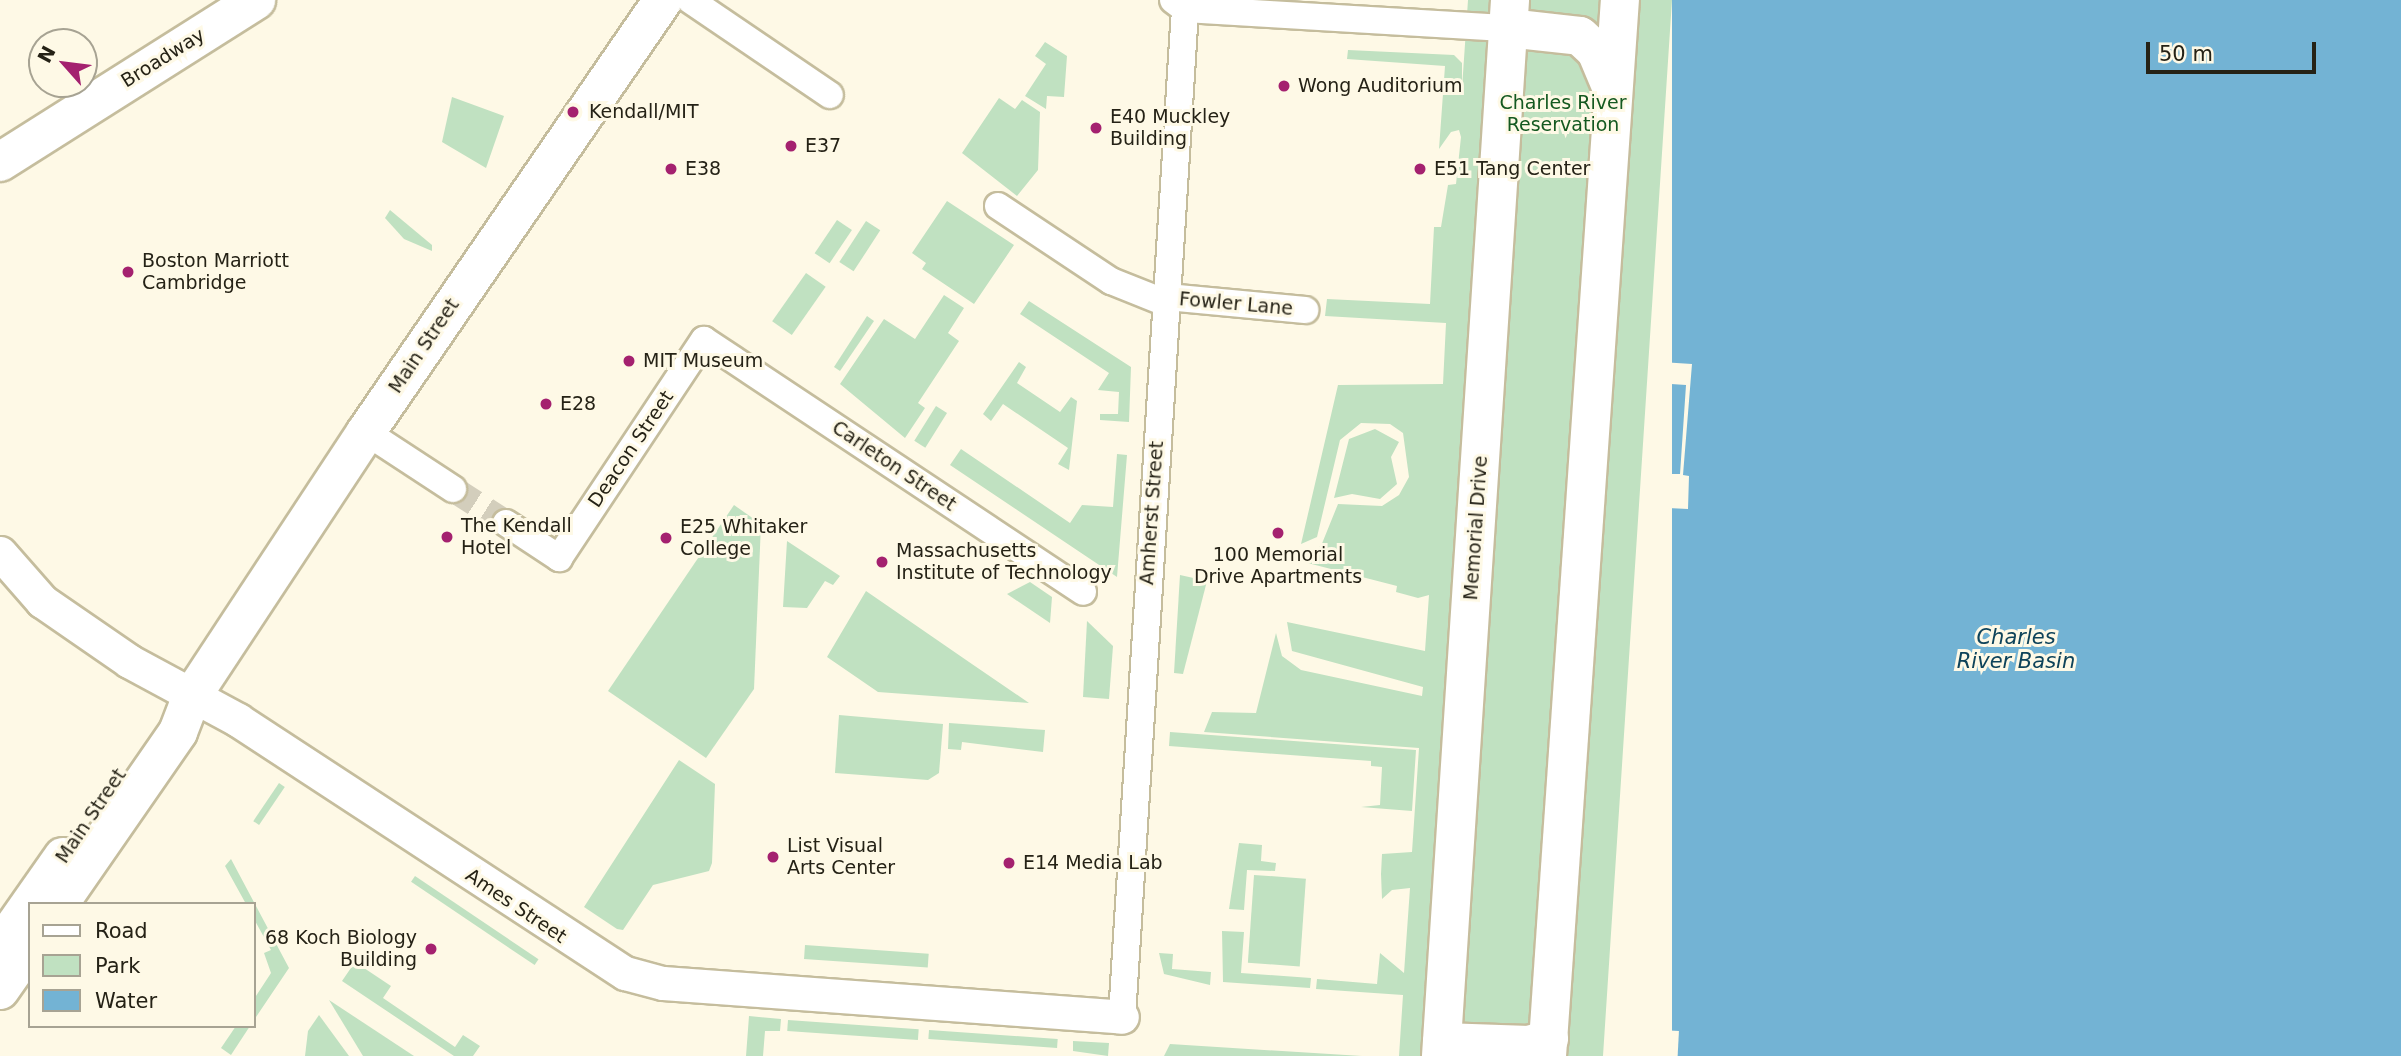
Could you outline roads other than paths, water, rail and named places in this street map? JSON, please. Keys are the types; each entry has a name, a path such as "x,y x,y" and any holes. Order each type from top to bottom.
{"main road":[{"name":"Broadway","path":"0,162 256,0"},
{"name":"Main Street","path":"60,902 178,732 192,696 366,432 663,0"},
{"path":"1441,1049 1529,1045 1548,1047 1620,3"},
{"path":"1509,14 1580,36 1596,51 1613,91"},
{"name":"Memorial Drive","path":"1441,1049 1509,14"},
{"name":"Main Street","path":"31,902 152,726 192,696"},
{"name":"Main Street","path":"0,947 28,906"},
{"path":"0,990 28,950"}],"street":[{"path":"690,0 830,95"},
{"path":"1179,4 1509,14"},
{"name":"Amherst Street","path":"1122,1017 1167,300 1179,4"},
{"name":"Fowler Lane","path":"998,206 1111,281 1167,300 1305,310"},
{"name":"Deacon Street","path":"506,523 558,558 704,341"},
{"name":"Carleton Street","path":"704,341 1083,592"},
{"path":"366,432 453,489"},
{"name":"Ames Street","path":"0,553 42,601 591,956 634,976 1122,1017"}],"water":[{"name":"Charles River Basin","path":"1672,0 2401,0 2401,1056 1672,1056"}],"tunnel":[{"path":"453,489 506,523"}],"place":[{"name":"Wong Auditorium","path":"1284,86"},
{"name":"Kendall/MIT","path":"573,112"},
{"name":"E40 Muckley Building","path":"1096,128"},
{"name":"E37","path":"791,146"},
{"name":"E38","path":"671,169"},
{"name":"E51 Tang Center","path":"1420,169"},
{"name":"Boston Marriott Cambridge","path":"128,272"},
{"name":"MIT Museum","path":"629,361"},
{"name":"E28","path":"546,404"},
{"name":"100 Memorial Drive Apartments","path":"1278,533"},
{"name":"The Kendall Hotel","path":"447,537"},
{"name":"E25 Whitaker College","path":"666,538"},
{"name":"Massachusetts Institute of Technology","path":"882,562"},
{"name":"List Visual Arts Center","path":"773,857"},
{"name":"E14 Media Lab","path":"1009,863"},
{"name":"68 Koch Biology Building","path":"431,949"}],"park label":[{"name":"Charles River Reservation","path":"1563,114"}]}
